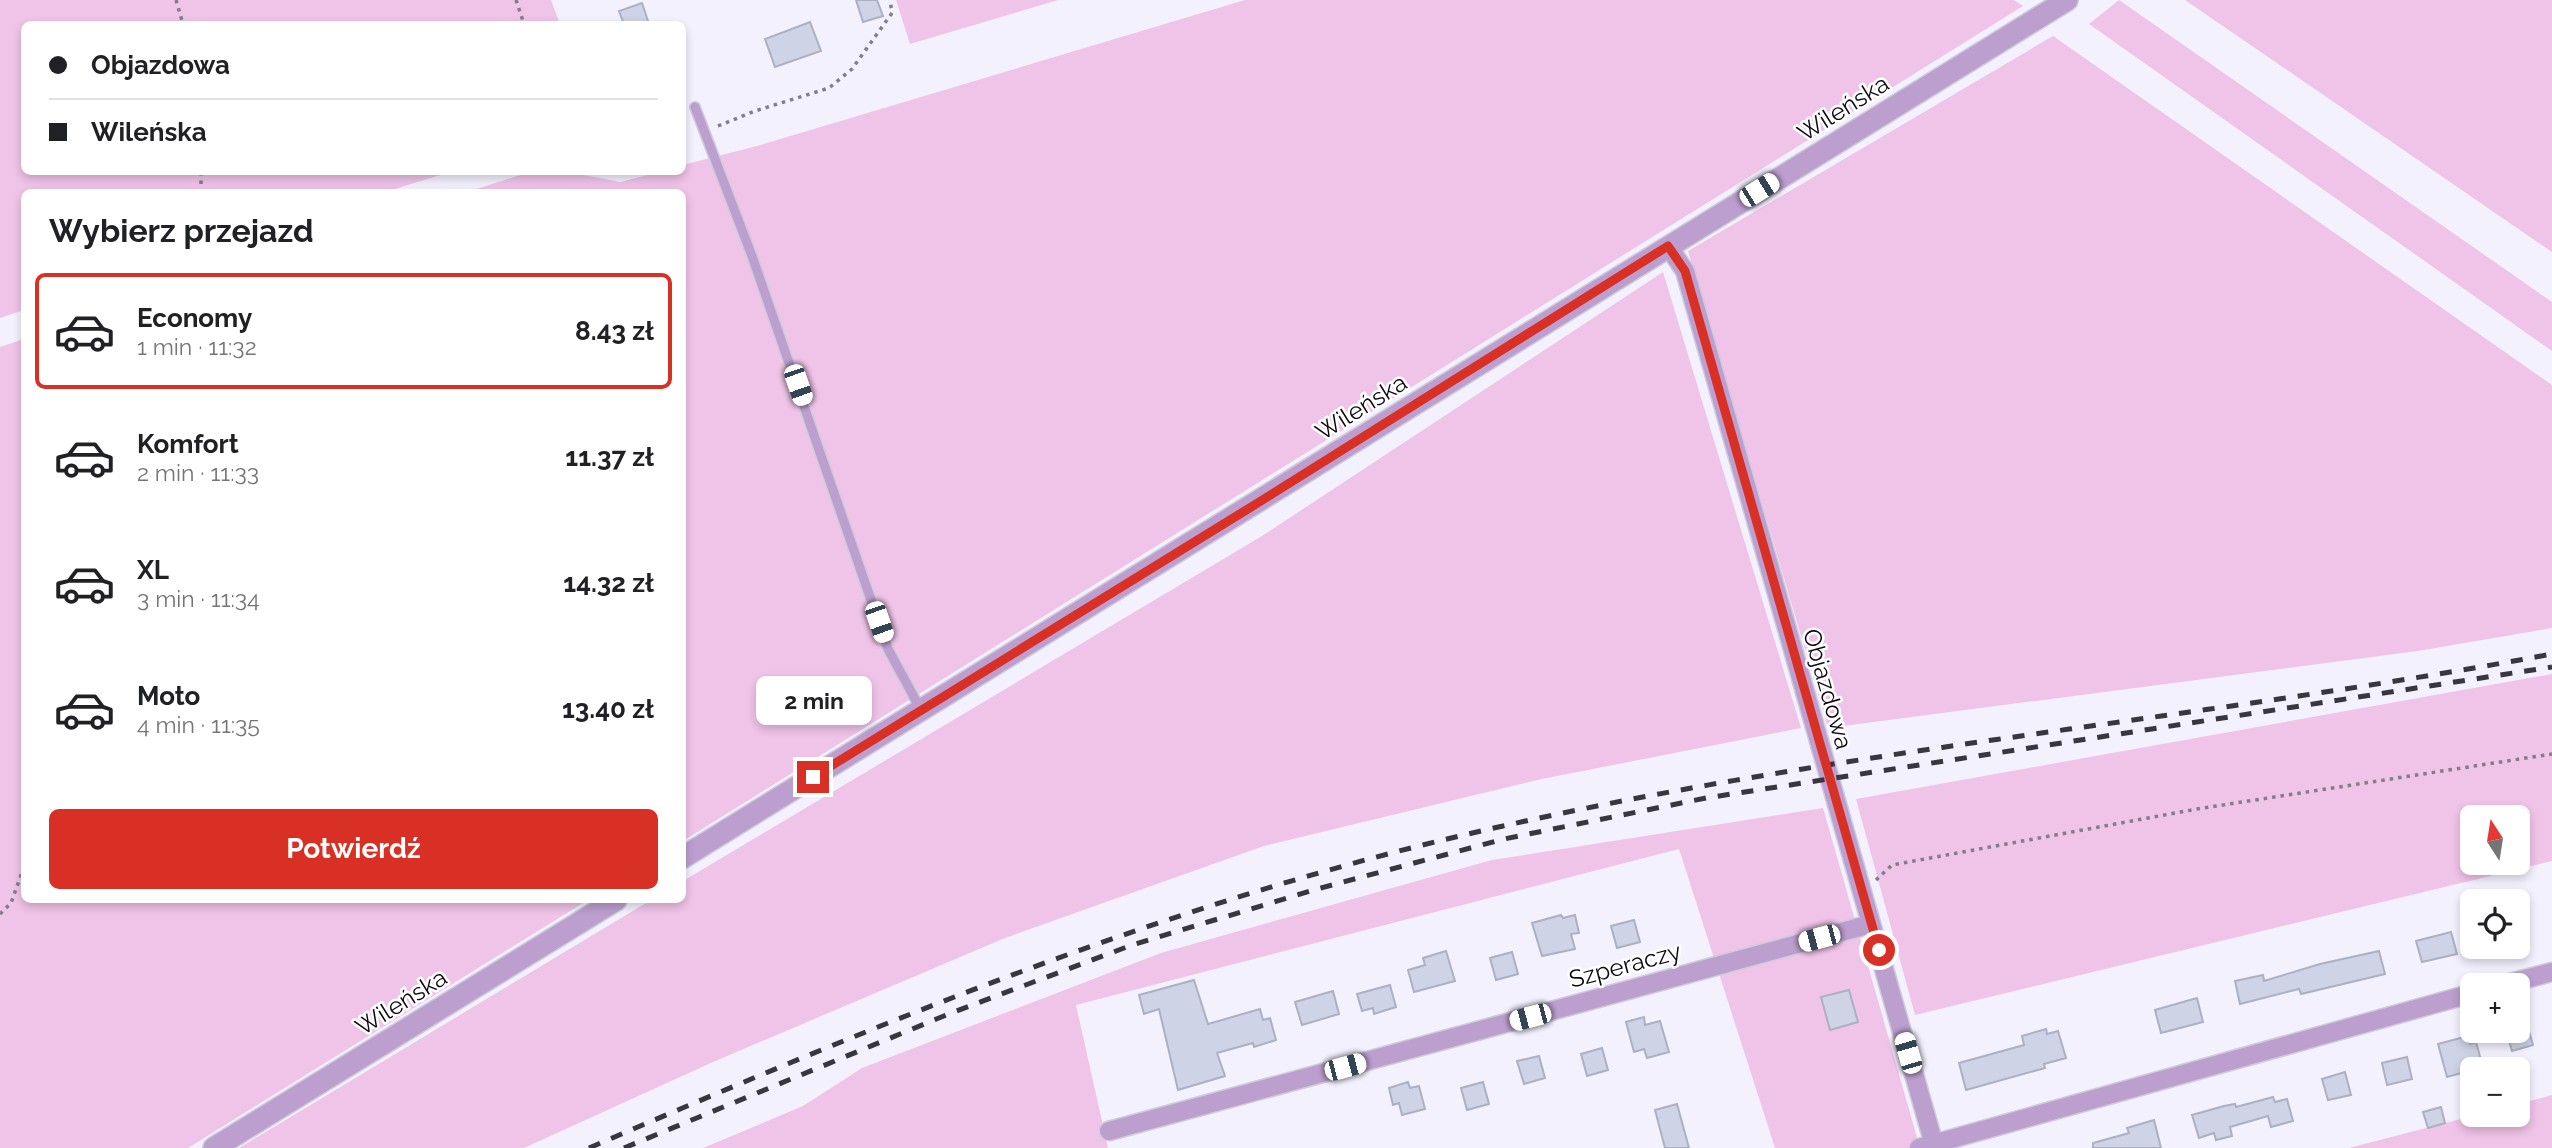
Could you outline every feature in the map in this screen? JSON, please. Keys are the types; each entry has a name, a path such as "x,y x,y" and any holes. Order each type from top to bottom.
{"street":[{"name":"Wileńska","path":"686,856 2067,0"},
{"name":"Objazdowa","path":"1668,246 1685,271 1871,924 1929,1147"},
{"name":"Wileńska","path":"214,1148 611,903"},
{"name":"Szperaczy","path":"1109,1131 1871,924"},
{"path":"2530,978 2552,972"},
{"path":"1929,1147 2460,997"}],"lane":[{"path":"695,107 725,181 789,359 888,649 921,710"}],"path":[{"path":"176,0 182,21"},
{"path":"516,0 523,21"},
{"path":"704,131 755,111 829,88 852,69 881,29 892,13 890,0"},
{"path":"1862,893 1892,865 2197,809 2552,754"},
{"path":"0,914 10,903 21,875"}],"shaded area":[{"path":"0,0 551,0 559,21 21,21 21,175 440,175 395,189 21,189 21,311 0,318"},
{"path":"896,0 1058,0 910,44"},
{"path":"1245,0 2014,0 2023,6 686,839 686,189 476,189 521,175 584,175 620,182 647,175 686,175 686,164 757,146"},
{"path":"2119,0 2552,302 2552,351 2089,24"},
{"path":"2185,0 2552,0 2552,252"},
{"path":"2053,36 2552,385 2552,628 2418,651 1828,728 1688,251"},
{"path":"1663,272 1801,728 1542,779 1264,846 1005,938 713,1062 524,1148 239,1148 646,903 686,903 686,879 1262,536"},
{"path":"21,340 21,903 583,903 188,1148 0,1148 0,347"},
{"path":"2552,674 2552,861 2530,866 2530,805 2460,805 2460,875 2494,875 1915,1015 1856,799"},
{"path":"1823,808 1920,1148 1775,1148 1679,849 1076,1005 1108,1148 703,1148 803,1106 862,1068 1161,953 1492,860"},
{"path":"2552,1095 2552,1148 2349,1148 2460,1119 2460,1127 2530,1127 2530,1101"}],"building":[{"path":"856,0 877,0 883,16 863,22"},
{"path":"642,3 648,21 623,21 619,11"},
{"path":"810,22 821,51 775,67 765,39"},
{"path":"1561,915 1563,918 1575,915 1579,933 1571,934 1575,949 1542,956 1532,923"},
{"path":"1634,920 1640,942 1617,948 1611,926"},
{"path":"2451,932 2457,954 2422,962 2416,941"},
{"path":"1446,951 1455,981 1414,992 1408,970 1425,965 1423,958"},
{"path":"2379,951 2385,974 2301,994 2299,989 2240,1004 2235,981 2263,975 2264,981 2320,964"},
{"path":"1512,952 1518,974 1496,980 1490,958"},
{"path":"1194,980 1208,1024 1260,1009 1263,1020 1270,1018 1276,1040 1254,1047 1253,1043 1217,1053 1225,1076 1178,1090 1159,1009 1144,1014 1139,995"},
{"path":"1390,985 1396,1007 1374,1014 1373,1008 1362,1011 1357,994"},
{"path":"1849,990 1858,1022 1830,1030 1821,997"},
{"path":"1333,991 1339,1014 1302,1025 1295,1002"},
{"path":"2197,998 2203,1022 2161,1033 2155,1010"},
{"path":"1644,1017 1645,1025 1660,1021 1669,1052 1647,1058 1644,1049 1634,1052 1626,1022"},
{"path":"2046,1029 2047,1034 2058,1031 2066,1058 2044,1064 2045,1068 1966,1090 1959,1063 2024,1045 2022,1036"},
{"path":"2530,1034 2533,1045 2512,1051 2510,1043 2530,1043"},
{"path":"2460,1038 2460,1043 2476,1043 2480,1057 2460,1057 2460,1073 2447,1077 2438,1044"},
{"path":"1602,1048 1608,1070 1587,1076 1581,1054"},
{"path":"1539,1056 1545,1078 1524,1084 1517,1061"},
{"path":"2407,1057 2412,1079 2387,1085 2382,1063"},
{"path":"2345,1072 2351,1095 2328,1100 2322,1079"},
{"path":"1408,1082 1410,1088 1419,1086 1425,1109 1402,1115 1399,1103 1393,1105 1389,1088"},
{"path":"1483,1082 1489,1104 1467,1110 1461,1088"},
{"path":"2273,1097 2275,1102 2287,1099 2293,1121 2271,1127 2268,1116 2230,1127 2232,1136 2216,1140 2214,1133 2199,1138 2192,1115"},
{"path":"1677,1104 1689,1148 1665,1148 1655,1110"},
{"path":"2441,1107 2445,1123 2428,1128 2423,1112"},
{"path":"2154,1120 2161,1148 2093,1148 2093,1143 2129,1133 2127,1128"}],"railway":[{"path":"589,1148 813,1053 1038,965 1267,888 1384,855 1503,826 1764,775 2421,677 2552,654"},
{"path":"624,1148 951,1013 1132,945 1317,889 1504,839 1706,798 2552,667"}],"route":[{"path":"813,777 1668,246 1685,271 1879,950"}]}
